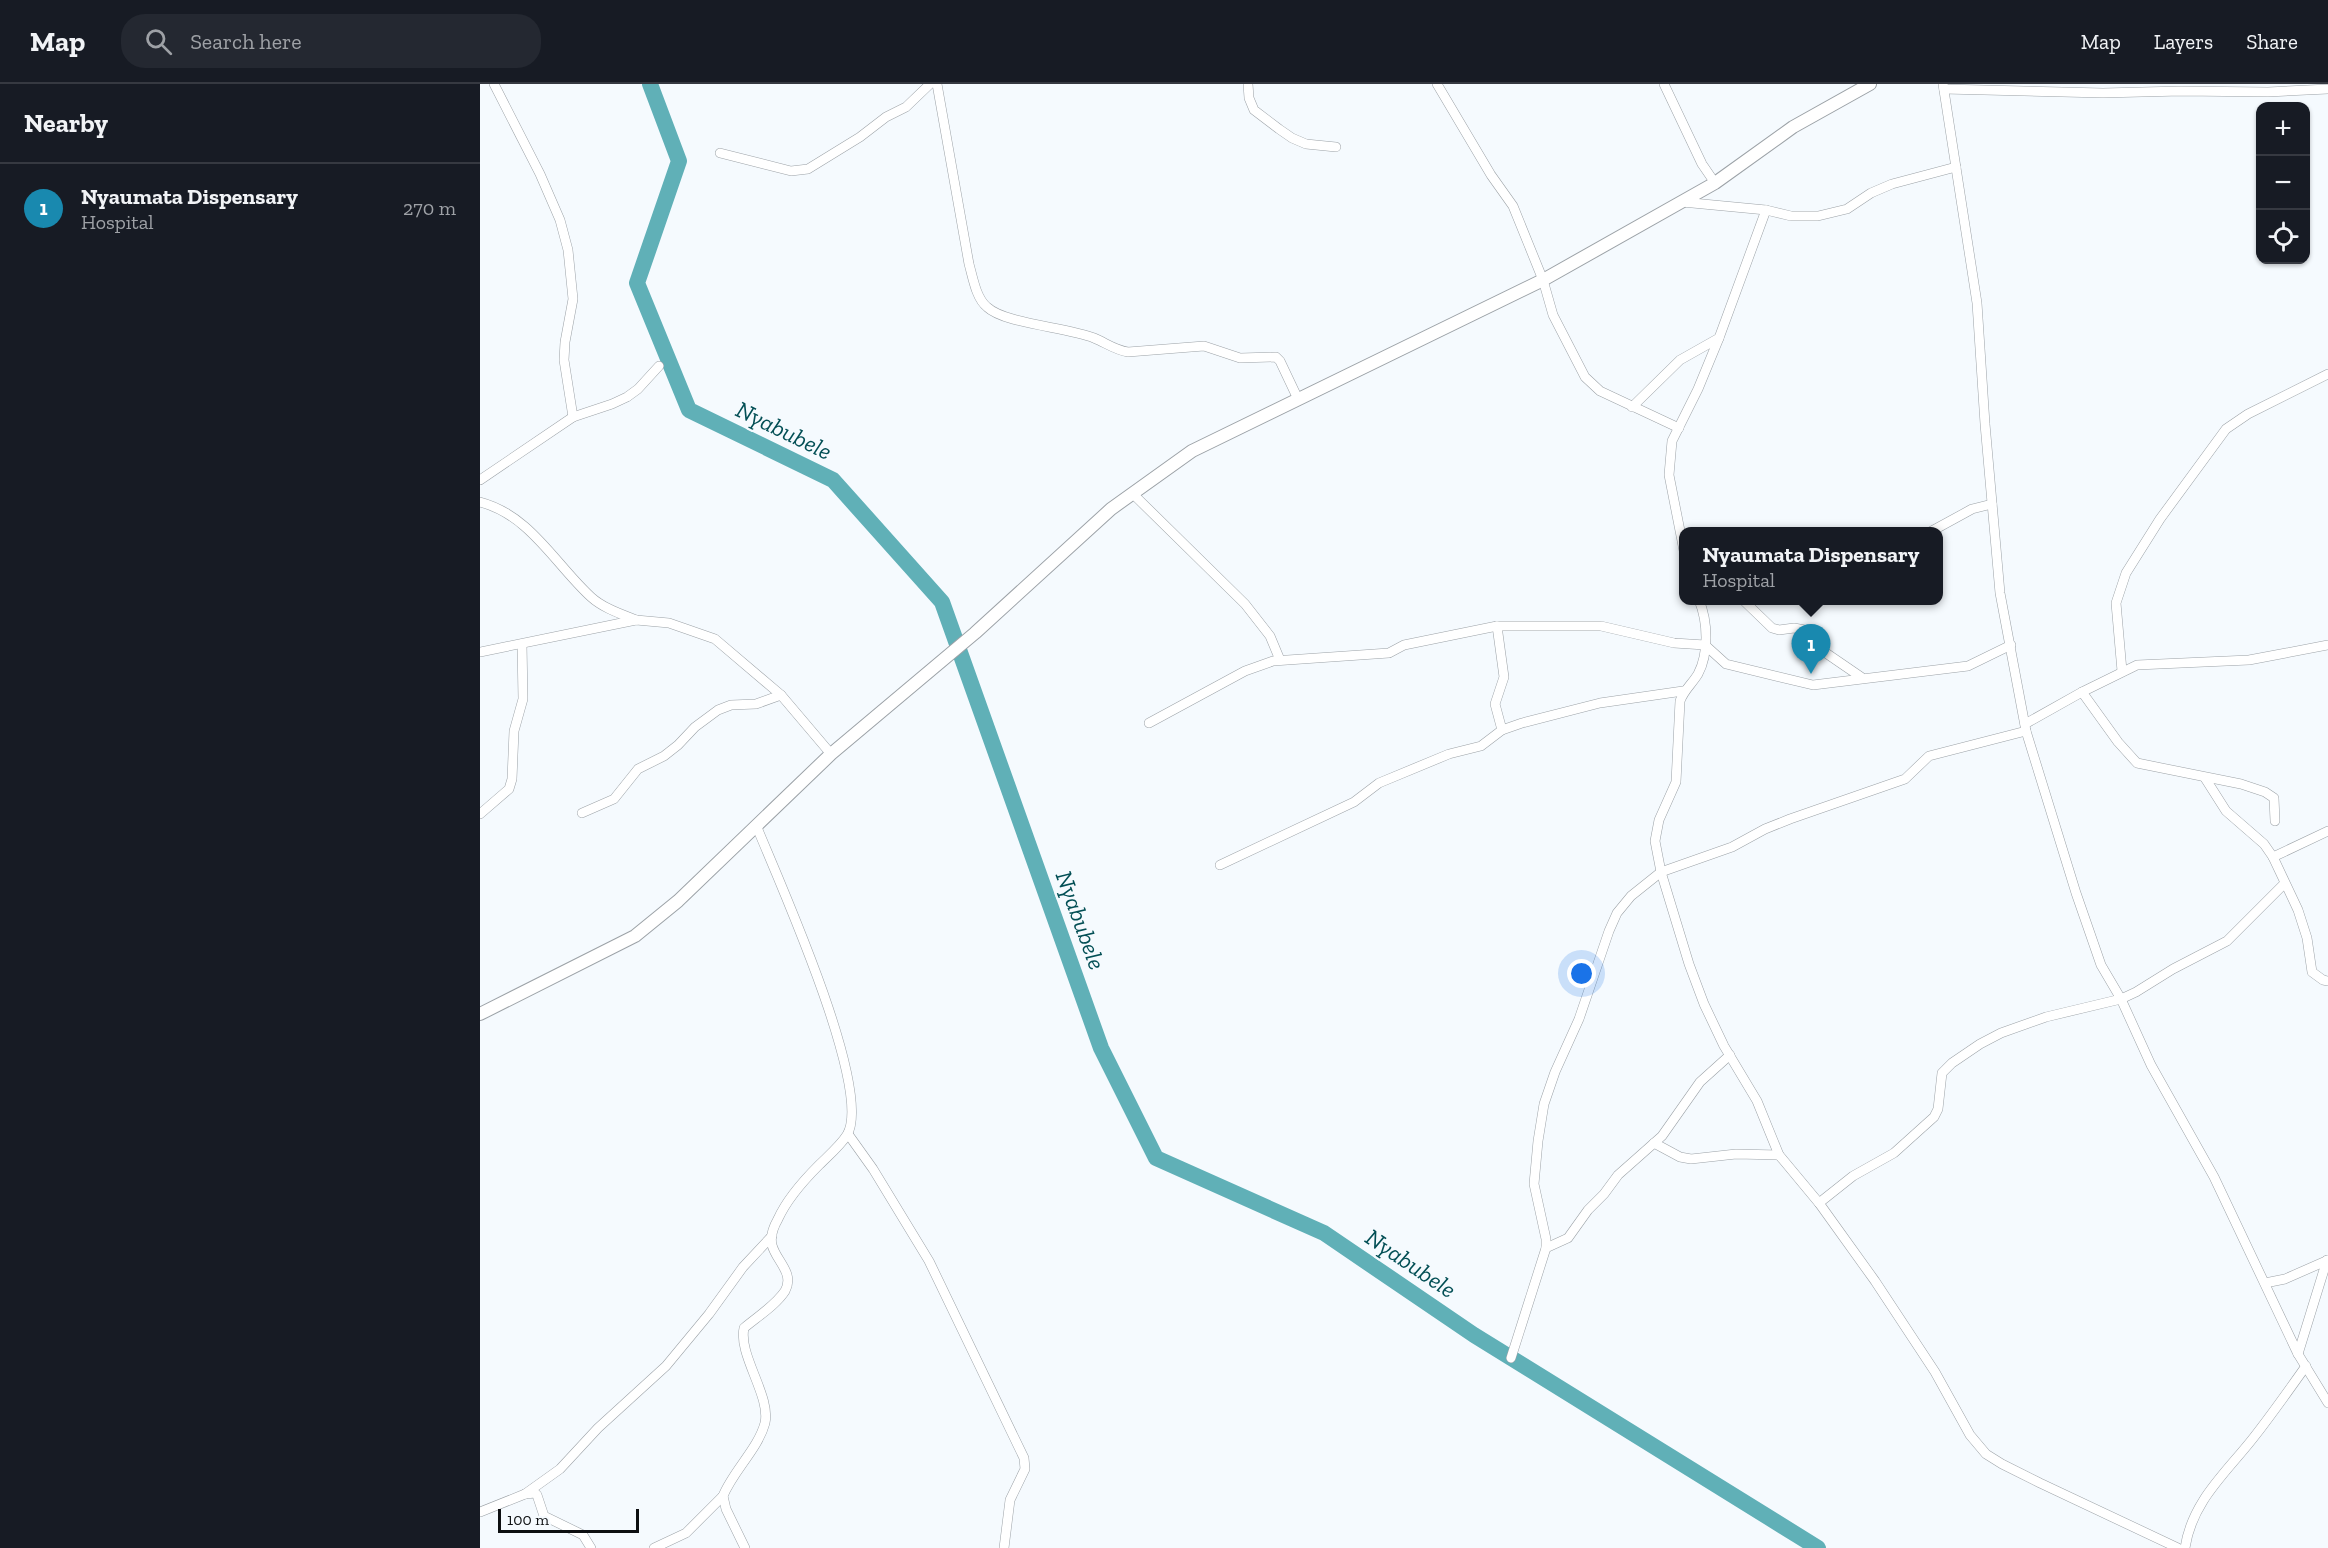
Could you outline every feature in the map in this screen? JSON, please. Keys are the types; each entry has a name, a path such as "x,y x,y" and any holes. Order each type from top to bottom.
{"street":[{"path":"494,84 540,174 560,220 568,250 573,310 565,342 564,360 573,417"},
{"path":"720,153 791,171 808,170 860,137 886,117 906,107 930,84"},
{"path":"937,84 969,264 976,289 985,306 1000,316 1094,338 1116,350 1128,352 1204,346 1240,358 1276,357 1298,399"},
{"path":"1248,84 1249,98 1254,110 1279,129 1306,144 1336,147"},
{"path":"1437,84 1491,175 1513,206 1543,280 1560,332 1585,377 1600,391 1679,428"},
{"path":"1664,84 1702,164 1715,183"},
{"path":"480,1014 634,936 678,902 831,754 975,633 1111,509 1191,451 1543,280 1715,183 1793,127 1870,84"},
{"path":"2328,88 2103,93 1943,86 1977,303 2000,593 2026,728 2086,927 2101,965 2121,999 2151,1065 2214,1178 2298,1354 2328,1403"},
{"path":"1682,202 1766,210 1799,216 1818,216 1837,212 1892,184 1956,167"},
{"path":"1679,529 1669,474 1672,441 1719,338 1766,210"},
{"path":"1632,407 1680,360 1719,338"},
{"path":"480,480 573,417 612,404 638,389 659,366"},
{"path":"2122,671 2116,603 2126,573 2160,519 2226,429 2248,414 2328,374"},
{"path":"1133,494 1245,604 1270,636 1280,660"},
{"path":"480,502 507,512 536,537 592,598 636,620"},
{"path":"1938,527 1972,509 1992,504"},
{"path":"1700,605 1706,627 1705,645 1700,669 1683,691 1680,701 1676,782 1659,820 1655,841 1661,872 1689,964 1704,1004 1756,1101 1779,1155 1819,1203 1875,1281 1935,1372 1970,1435 1986,1454 2021,1474 2178,1548"},
{"path":"1748,605 1776,630 1794,628 1805,630 1823,651 1861,677"},
{"path":"480,652 636,620 669,623 715,639 781,695 831,754"},
{"path":"1149,723 1245,671 1280,660 1328,659 1389,653 1404,645 1497,626 1601,626 1674,644 1705,645 1726,664 1813,685 1861,677 1968,666 2011,645"},
{"path":"1497,626 1504,677 1495,704 1502,730"},
{"path":"480,814 509,789 512,779 514,731 523,699 522,644"},
{"path":"1511,1358 1546,1248 1534,1184 1544,1104 1559,1062 1579,1019 1617,913 1631,896 1661,872 1732,847 1765,829 1790,819 1905,779 1929,756 1936,753 2026,728 2082,692 2122,671 2146,663 2249,660 2328,645"},
{"path":"1220,865 1354,802 1379,783 1449,754 1480,746 1502,730 1571,709 1683,691"},
{"path":"2082,692 2118,742 2137,763 2241,784 2265,792 2274,798 2275,821"},
{"path":"582,813 614,799 638,769 664,756 695,727 718,710 731,705 756,704 781,695"},
{"path":"2205,778 2226,811 2264,844 2273,857 2298,910 2307,938 2312,972 2328,981"},
{"path":"654,1548 686,1533 723,1496 765,1422 762,1401 743,1334 744,1328 785,1291 788,1274 772,1246 772,1236 778,1219 794,1193 848,1134 853,1115 851,1092 819,982 756,825"},
{"path":"2273,857 2328,831"},
{"path":"1819,1203 1853,1176 1894,1153 1934,1117 1939,1106 1942,1073 1952,1063 2001,1033 2046,1017 2121,999 2227,941 2284,884"},
{"path":"1546,1248 1565,1241 1618,1175 1654,1143 1672,1123 1700,1082 1730,1055"},
{"path":"848,1134 873,1169 929,1261 1024,1458 1025,1468 1010,1500 1004,1548"},
{"path":"1654,1143 1680,1157 1691,1159 1736,1154 1779,1155"},
{"path":"480,1512 525,1494 560,1469 598,1428 666,1366 709,1314 743,1267 772,1236"},
{"path":"2265,1283 2285,1279 2328,1260"},
{"path":"2298,1354 2328,1260"},
{"path":"2185,1548 2190,1523 2202,1499 2253,1438 2306,1366"},
{"path":"525,1494 535,1493 544,1516 583,1535 591,1548"},
{"path":"723,1496 726,1509 745,1548"}],"waterway":[{"name":"Nyabubele","path":"650,84 679,161 637,283 689,410 833,480 942,602 1101,1048 1156,1158 1324,1233 1474,1335 1818,1548"}],"place":[{"name":"Nyaumata Dispensary","path":"1811,674"}]}
